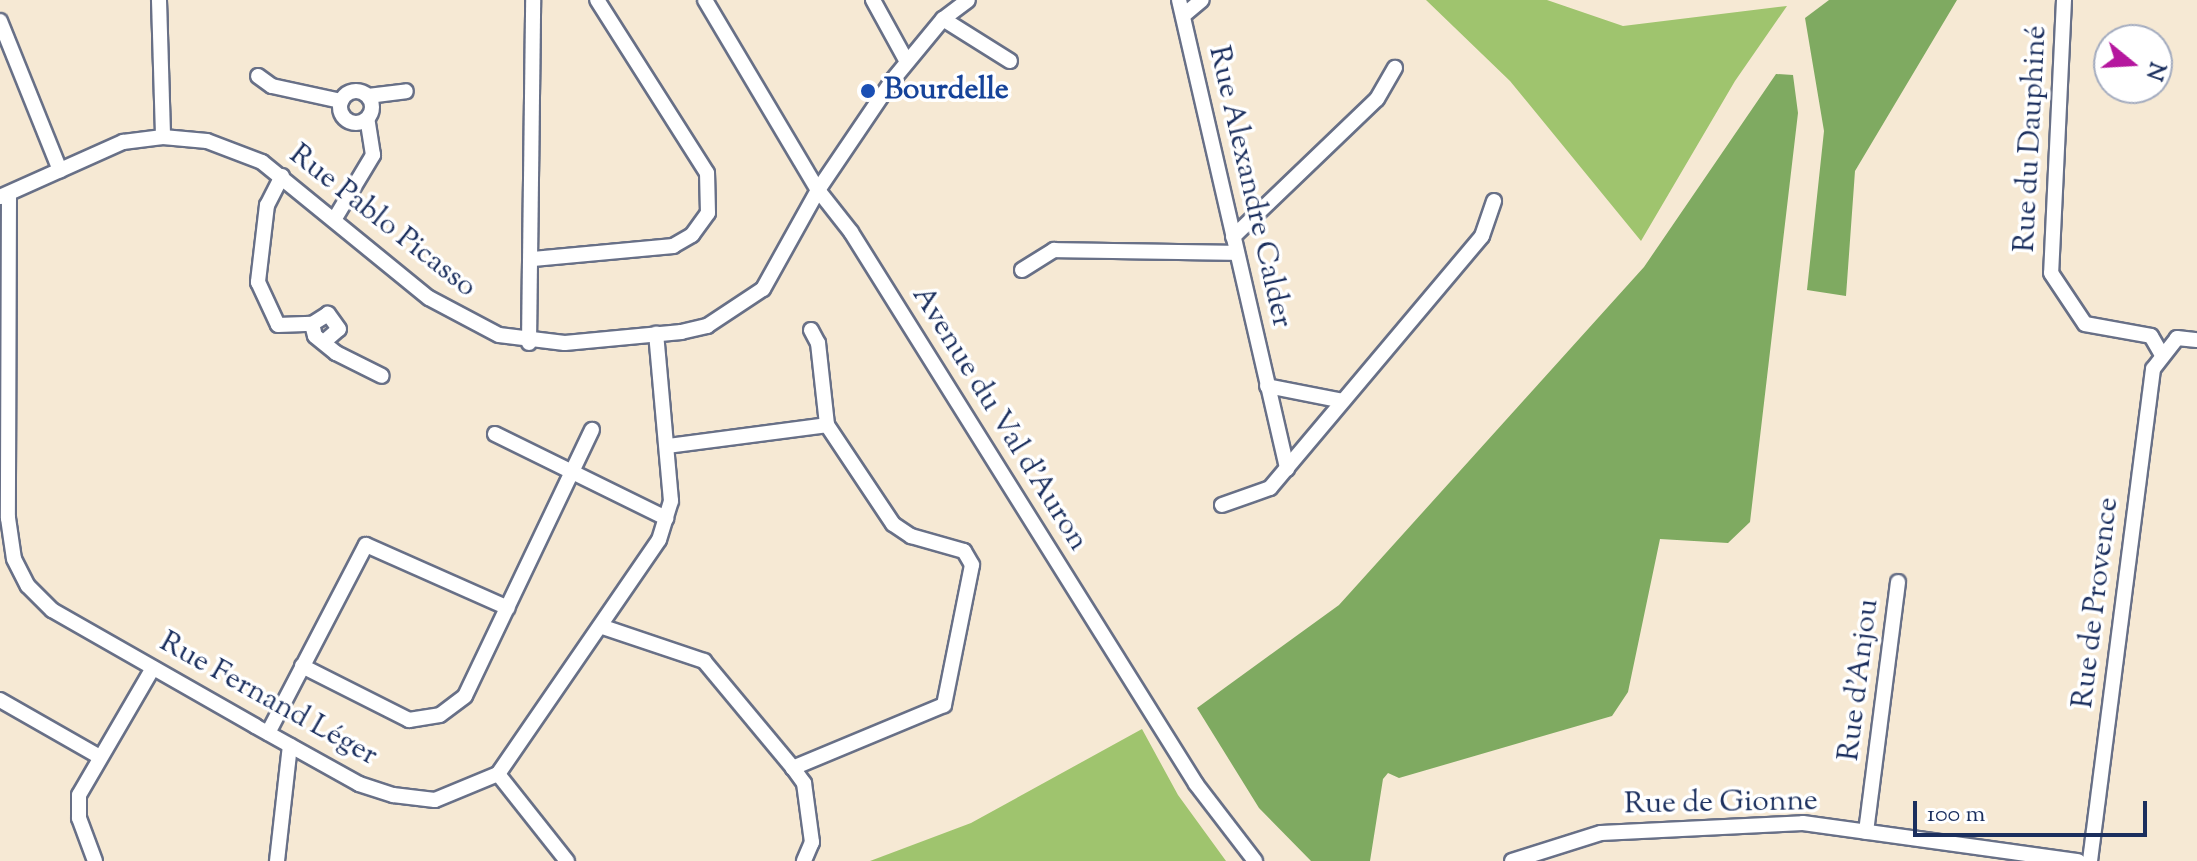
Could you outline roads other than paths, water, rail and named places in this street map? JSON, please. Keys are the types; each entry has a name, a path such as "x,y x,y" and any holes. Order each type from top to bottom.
{"street":[{"path":"159,0 163,137"},
{"path":"529,343 533,259 533,0"},
{"path":"533,259 673,246 692,235 708,213 707,173 597,0"},
{"name":"Avenue du Val d'Auron","path":"705,0 818,190 859,245 1196,784 1255,861"},
{"path":"873,0 906,60"},
{"name":"Rue Pablo Picasso","path":"5,195 123,142 163,137 207,141 242,152 282,176 453,313 499,335 529,343 656,334 707,326 763,289 818,190 906,60 943,19 968,0"},
{"name":"Rue Alexandre Calder","path":"1179,0 1287,469"},
{"path":"1184,15 1202,0"},
{"name":"Rue du Dauphiné","path":"2064,0 2051,273 2085,324 2151,336 2162,355"},
{"path":"943,19 1010,61"},
{"path":"0,21 3,40 60,170"},
{"path":"1233,237 1377,99 1395,68"},
{"path":"258,76 272,86 341,101"},
{"path":"341,101 353,91 368,96 406,91"},
{"path":"334,220 373,155 367,119 372,105 368,96"},
{"path":"341,101 347,121 367,119"},
{"path":"282,176 267,205 258,282 278,325 312,324"},
{"name":"Rue Fernand Léger","path":"5,195 4,502 14,559 28,586 52,610 359,784 393,795 435,800 498,774"},
{"path":"1222,505 1270,488 1287,469 1482,236 1494,201"},
{"path":"1022,270 1054,250 1237,253"},
{"path":"312,324 318,316 337,319 335,338 325,341"},
{"path":"312,324 315,336 325,341 336,353 382,376"},
{"path":"793,768 944,705 972,565 964,551 911,536 893,524 827,425 818,343 811,330"},
{"path":"567,861 498,774 603,627 659,540 671,501 656,334"},
{"path":"2162,355 2177,338 2197,340"},
{"name":"Rue de Provence","path":"2090,861 2153,369 2162,355"},
{"path":"1267,386 1343,401"},
{"path":"668,446 827,425"},
{"path":"302,666 409,720 440,715 465,696 592,430"},
{"path":"495,434 666,518"},
{"path":"268,733 366,545 508,608"},
{"name":"Rue d'Anjou","path":"1866,832 1898,582"},
{"path":"603,627 704,661 804,783 812,842 804,861"},
{"path":"95,861 79,818 79,795 153,668"},
{"path":"0,700 100,757"},
{"path":"277,861 290,746"},
{"name":"Rue de Gionne","path":"1512,861 1601,833 1803,823 2078,861"}],"place":[{"name":"Bourdelle","path":"868,91"}]}
